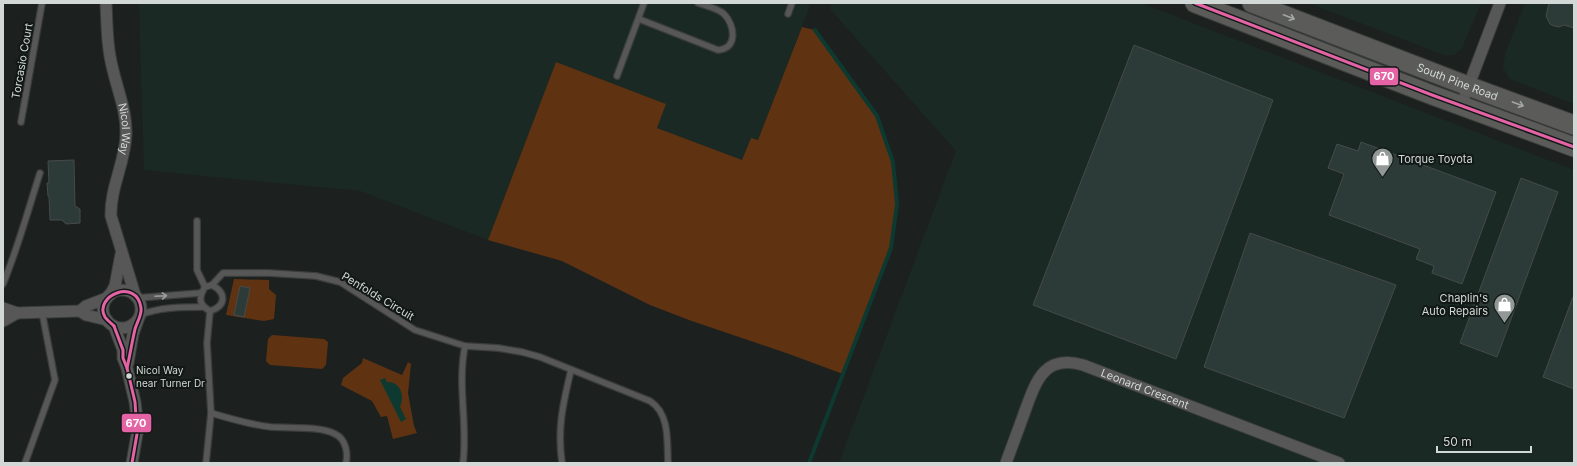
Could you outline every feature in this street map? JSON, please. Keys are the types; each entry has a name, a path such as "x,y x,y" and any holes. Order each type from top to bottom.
{"highway":[{"name":"South Pine Road","path":"1195,3 1462,106 1574,147"},
{"name":"South Pine Road","path":"1252,3 1574,125"}],"street":[{"name":"Nicol Way","path":"106,3 109,53 112,69 122,97 126,124 126,144 111,203 111,216 136,297"},
{"path":"1462,106 1468,86 1500,3"},
{"name":"Nicol Way","path":"108,297 115,286 122,253"},
{"path":"80,311 86,306 120,291 126,291 136,297 141,309 133,334 127,368"},
{"path":"108,297 104,307 123,350 123,358 127,368 135,402 137,439 132,463"},
{"path":"3,308 17,313 80,311 86,315 110,323 119,328 130,326 139,317"},
{"path":"3,322 17,313"},
{"name":"Leonard Crescent","path":"1006,463 1037,380 1050,367 1067,362 1083,365 1339,463"}],"lane":[{"name":"Torcasio Court","path":"21,122 42,3"},
{"path":"617,76 644,3"},
{"path":"638,19 718,50 724,50 730,46 733,40 733,33 729,21 724,14 714,6 698,3"},
{"path":"788,14 792,3"},
{"path":"3,284 15,254 40,173"},
{"path":"197,221 197,270 205,287"},
{"name":"Penfolds Circuit","path":"212,285 223,273 269,273 316,276 340,282 415,330 465,346 522,352 540,357 650,401 656,405 661,412 666,428 668,463"},
{"path":"212,285 219,289 223,295 222,303 218,309 210,311 204,307 200,301 201,293 205,287 212,285"},
{"path":"136,297 201,293"},
{"path":"139,317 148,312 204,307"},
{"path":"206,463 211,413 207,342 210,311"},
{"path":"25,463 55,380 42,312"},
{"path":"463,463 465,435 461,375 465,346"},
{"path":"562,463 559,429 562,406 571,370"},
{"path":"211,413 240,422 270,427 319,430 336,434 346,446 348,457 346,463"}],"shaded area":[{"path":"139,3 811,3 758,140 751,138 742,160 657,128 666,104 556,62 488,240 360,191 144,170"},
{"path":"832,3 1141,3 1574,170 1574,463 839,463 956,151 830,9"},
{"path":"1308,3 1481,3 1462,48 1454,55 1444,55"},
{"path":"1525,3 1574,3 1574,104 1510,79 1503,68 1505,54"},
{"path":"802,27 815,30 877,116 893,162 897,204 891,245 843,374 650,305 562,261 488,240 556,62 666,104 657,128 742,160 751,138 758,140"},
{"path":"234,279 269,280 269,289 276,295 274,319 264,321 226,315"},
{"path":"272,335 324,339 328,342 326,365 322,369 270,365 266,361 268,339"},
{"path":"363,358 402,375 408,362 411,364 408,393 414,426 417,433 393,439 387,416 381,417 372,401 341,385 343,378 362,363"},
{"path":"385,378 387,382 396,384 401,390 402,398 400,407 406,419 401,422 380,380"}],"building":[{"path":"1549,3 1574,3 1574,28 1564,25 1559,27 1550,24 1546,16"},
{"path":"1134,45 1273,100 1176,359 1033,305"},
{"path":"1361,142 1496,192 1462,284 1432,273 1434,266 1416,259 1420,249 1329,215 1344,174 1328,168 1337,144 1358,151"},
{"path":"74,160 75,206 80,209 80,223 66,224 62,220 50,220 47,183 49,183 48,161"},
{"path":"1521,178 1558,192 1497,357 1460,343"},
{"path":"1250,233 1396,285 1344,418 1204,367"},
{"path":"240,286 250,288 244,317 234,315"},
{"path":"1574,297 1574,389 1543,377"}],"waterway":[{"path":"809,463 891,248 897,204 893,162 877,116 815,30"}],"transit line":[{"name":"670","path":"1195,3 1432,95 1574,147"},
{"name":"670","path":"114,326 105,317 103,309 105,302 117,293 132,293 138,299 141,311 135,329 127,368"},
{"name":"670","path":"114,326 123,350 123,358 127,368 135,402 137,434 132,463"}],"place":[{"name":"Torque Toyota","path":"1382,178"},
{"name":"Chaplin's Auto Repairs","path":"1504,324"},
{"name":"Nicol Way near Turner Dr","path":"129,376"}]}
